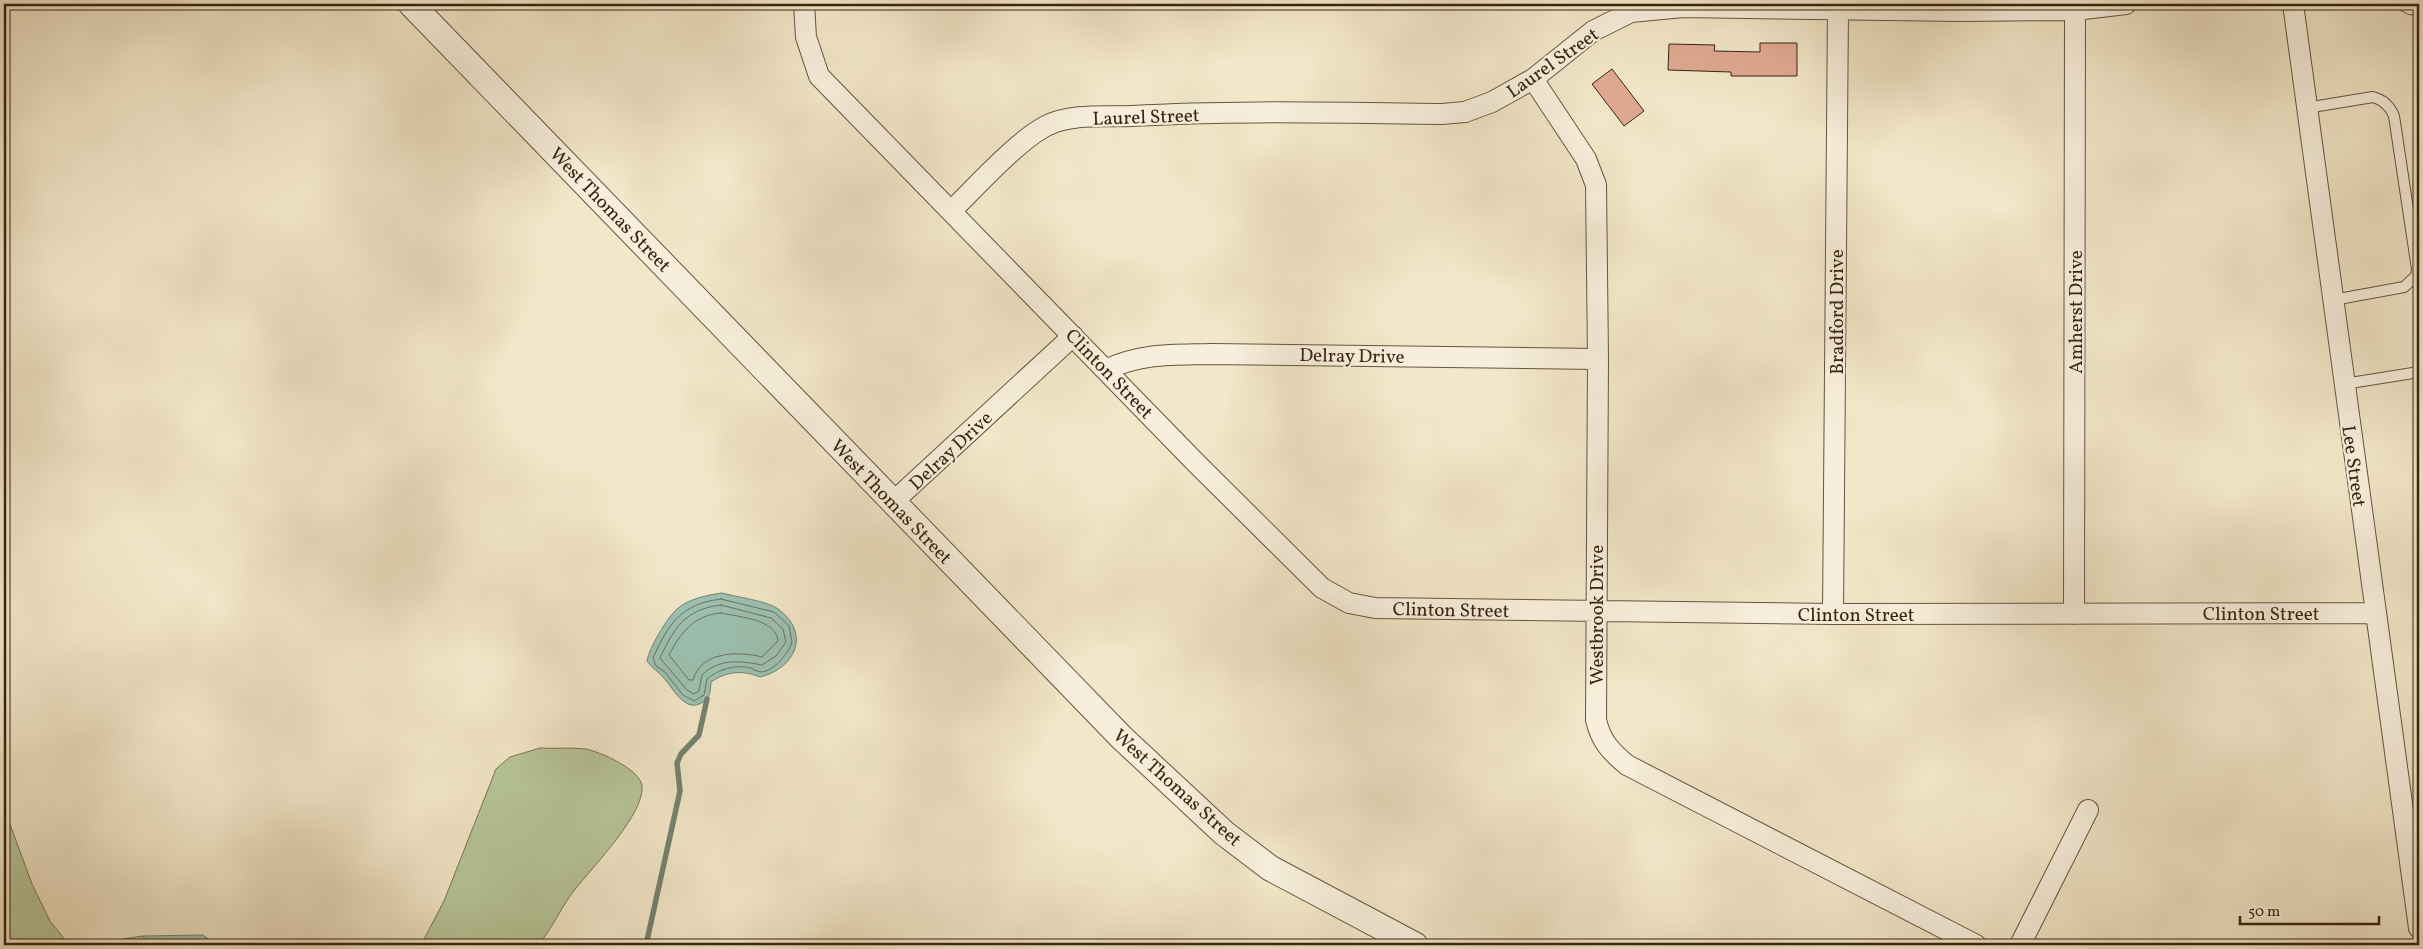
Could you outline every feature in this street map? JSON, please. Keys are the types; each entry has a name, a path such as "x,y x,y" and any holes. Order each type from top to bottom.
{"street":[{"name":"West Thomas Street","path":"411,4 1122,738 1224,833 1270,868 1415,945"},
{"name":"Clinton Street","path":"804,4 806,37 819,76 1322,588 1349,602 1374,608 1595,612 1833,614 2375,613"},
{"name":"Laurel Street","path":"951,211 1027,138 1048,125 1074,118 1153,114 1301,112 1442,114 1465,112 1492,102 1533,79 1593,31 1629,8 1838,9 1920,7 2075,10 2126,4"},
{"name":"Lee Street","path":"2293,4 2375,613 2411,814 2419,928"},
{"name":"Bradford Drive","path":"1833,614 1838,9"},
{"name":"Amherst Drive","path":"2074,614 2075,10"},
{"name":"Westbrook Drive","path":"1533,79 1586,160 1596,185 1598,359 1595,612 1596,720 1600,737 1611,752 1626,765 1976,945"},
{"name":"Delray Drive","path":"893,502 1073,336"},
{"name":"Delray Drive","path":"1107,369 1129,360 1151,355 1211,354 1598,359"},
{"path":"2020,945 2088,810"}],"lane":[{"path":"2400,4 2410,9 2419,10"},
{"path":"2306,108 2373,97 2380,99 2391,109 2394,116 2417,268 2416,276 2404,287 2332,300"},
{"path":"2344,384 2419,372"}],"shaded area":[{"path":"540,748 586,749 618,762 634,773 642,786 641,797 627,825 576,888 538,945 421,945 444,901 496,769 510,757"},
{"path":"4,808 32,884 50,921 69,945 4,945"},
{"path":"143,936 148,945 106,945 123,939"}],"water":[{"path":"722,593 760,601 778,609 788,618 794,628 795,649 783,666 760,677 747,673 735,673 717,678 711,682 710,694 706,700 696,705 690,705 679,697 647,661 648,655 668,619 677,609 692,600"},
{"path":"203,935 217,945 148,945 143,936"}],"building":[{"path":"1760,43 1797,43 1797,76 1731,76 1731,72 1668,70 1669,44 1715,45 1714,51 1760,52"},
{"path":"1612,69 1644,111 1624,126 1592,84"}],"waterway":[{"path":"646,945 680,791 677,763 681,754 699,735 707,699"}]}
